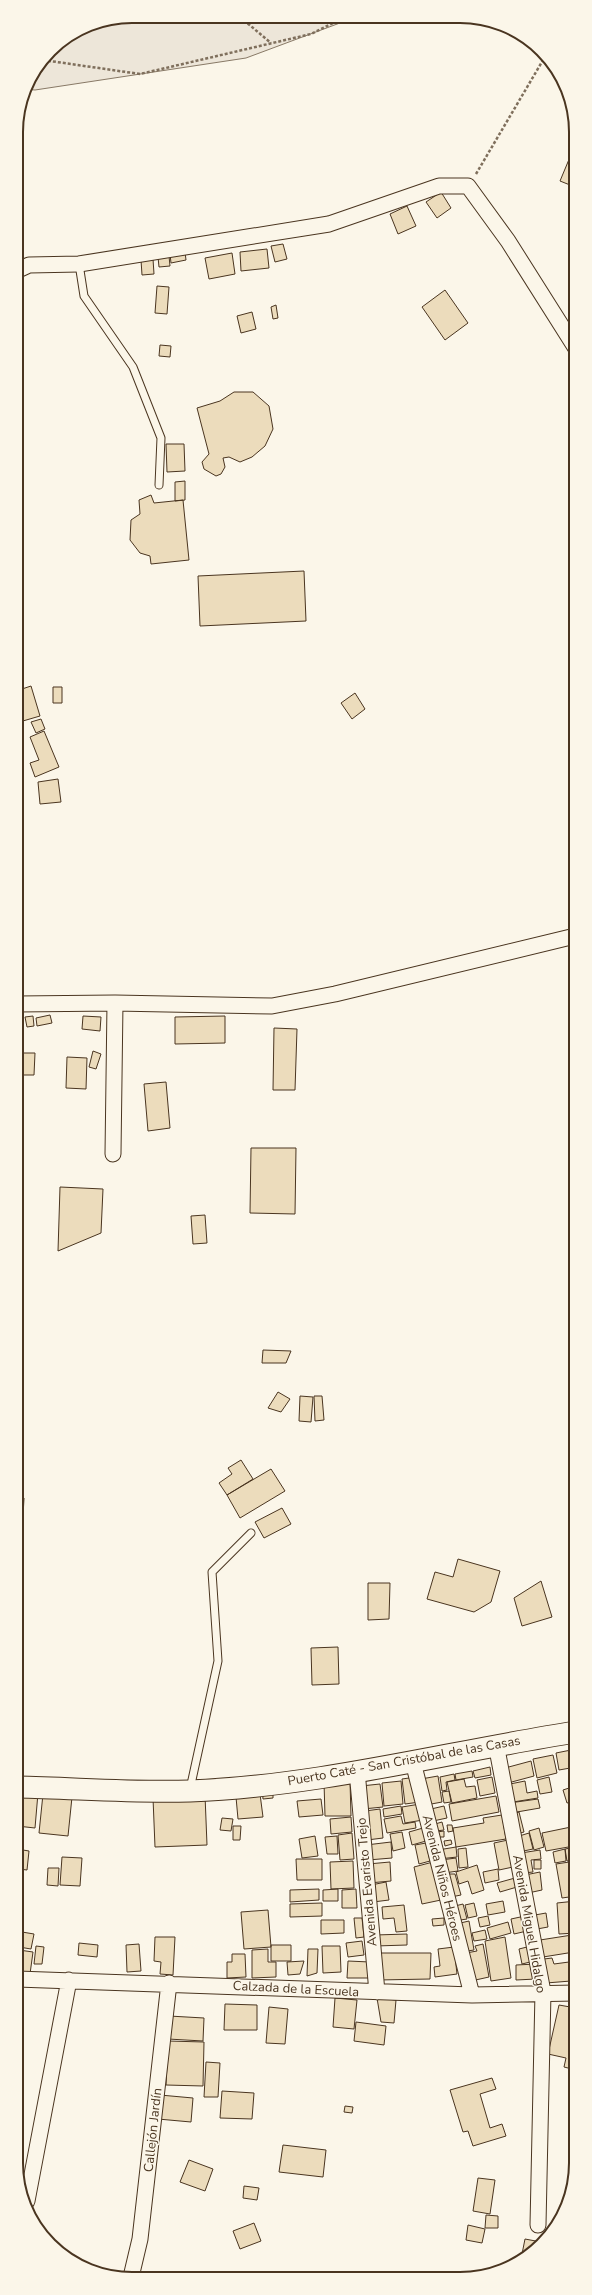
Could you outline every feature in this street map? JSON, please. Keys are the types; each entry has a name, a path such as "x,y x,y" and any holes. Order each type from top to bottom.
{"main road":[{"name":"Puerto Caté - San Cristóbal de las Casas","path":"23,1787 189,1791 288,1782 413,1762 496,1744 569,1733"}],"street":[{"path":"23,268 29,265 79,264 330,224 439,186 468,186 508,241 569,338"},
{"path":"23,1004 115,1003 272,1006 335,994 569,937"},
{"path":"113,1154 115,1003"},
{"name":"Avenida Miguel Hidalgo","path":"496,1744 543,1992 538,2225"},
{"name":"Avenida Niños Héroes","path":"413,1762 472,1995"},
{"name":"Avenida Evaristo Trejo","path":"357,1771 377,1992"},
{"name":"Calzada de la Escuela","path":"23,1979 169,1983 472,1995 543,1992 569,1993"},
{"path":"28,2195 69,1980"},
{"name":"Callejón Jardín","path":"132,2272 140,2239 169,1983"}],"lane":[{"path":"79,264 84,296 133,367 161,438 159,485"},
{"path":"189,1791 218,1661 212,1572 251,1533"}],"path":[{"path":"247,23 271,43"},
{"path":"49,61 140,74 311,34 333,23"},
{"path":"468,186 543,61"}],"shaded area":[{"path":"132,23 340,23 246,58 31,90 41,72 60,50 84,34 104,27"}],"building":[{"path":"569,159 569,185 560,181"},
{"path":"441,192 451,208 437,218 426,202"},
{"path":"407,206 416,226 398,234 390,214"},
{"path":"283,244 287,259 275,262 271,246"},
{"path":"267,249 269,268 241,271 240,252"},
{"path":"185,252 186,260 171,263 170,254"},
{"path":"232,253 235,274 209,279 205,258"},
{"path":"169,256 170,266 159,267 158,257"},
{"path":"153,259 154,274 142,275 141,260"},
{"path":"157,286 169,287 167,314 155,313"},
{"path":"445,290 468,323 445,340 422,307"},
{"path":"276,305 278,318 273,319 271,307"},
{"path":"252,312 256,329 241,333 237,316"},
{"path":"160,345 171,346 170,357 159,356"},
{"path":"234,392 253,392 269,406 273,429 265,446 252,457 240,462 229,457 223,458 225,467 221,474 216,476 204,469 202,462 209,454 197,408 220,401"},
{"path":"166,444 184,444 185,471 167,472"},
{"path":"185,481 185,500 175,501 175,482"},
{"path":"151,495 154,503 183,500 189,560 151,564 150,556 140,553 130,540 131,520 140,514 139,500"},
{"path":"304,571 306,621 200,626 198,576"},
{"path":"31,686 40,716 23,721 23,689"},
{"path":"53,687 62,687 62,703 53,703"},
{"path":"355,693 365,709 352,719 341,703"},
{"path":"41,719 45,729 36,733 31,722"},
{"path":"44,731 59,767 35,777 30,763 39,760 30,737"},
{"path":"58,779 61,802 40,804 38,782"},
{"path":"50,1015 52,1023 37,1026 36,1018"},
{"path":"33,1016 34,1026 27,1027 25,1017"},
{"path":"83,1016 101,1017 100,1031 82,1029"},
{"path":"225,1016 225,1043 175,1044 175,1017"},
{"path":"274,1028 297,1029 295,1090 273,1090"},
{"path":"93,1051 101,1054 96,1069 89,1067"},
{"path":"23,1053 35,1053 34,1075 23,1075"},
{"path":"67,1057 87,1058 86,1089 66,1088"},
{"path":"166,1082 170,1128 148,1131 144,1084"},
{"path":"251,1148 296,1148 295,1214 250,1213"},
{"path":"60,1187 103,1189 101,1233 58,1251"},
{"path":"205,1215 207,1243 193,1244 191,1216"},
{"path":"263,1350 291,1351 286,1363 262,1363"},
{"path":"278,1392 290,1399 281,1412 268,1408"},
{"path":"300,1396 313,1397 311,1422 299,1421"},
{"path":"314,1396 322,1396 324,1420 315,1421"},
{"path":"241,1460 253,1479 227,1495 219,1483 232,1474 228,1468"},
{"path":"271,1469 285,1491 240,1518 227,1495"},
{"path":"282,1508 291,1524 264,1538 255,1522"},
{"path":"458,1559 500,1571 491,1602 474,1612 427,1599 435,1572 453,1577"},
{"path":"541,1581 552,1617 522,1626 514,1598"},
{"path":"368,1583 390,1583 389,1619 368,1620"},
{"path":"338,1647 339,1684 312,1685 311,1648"},
{"path":"569,1750 569,1768 559,1770 556,1753"},
{"path":"553,1755 557,1773 537,1778 533,1759"},
{"path":"531,1761 534,1776 508,1783 505,1768"},
{"path":"490,1767 491,1775 475,1778 473,1771"},
{"path":"472,1771 473,1777 456,1780 455,1774"},
{"path":"454,1774 455,1780 446,1782 447,1790 442,1791 440,1777"},
{"path":"438,1776 442,1802 426,1805 421,1779"},
{"path":"416,1777 420,1802 405,1804 402,1779"},
{"path":"492,1777 495,1793 480,1796 477,1780"},
{"path":"549,1777 552,1792 540,1794 537,1780"},
{"path":"464,1779 466,1787 475,1786 477,1798 452,1803 447,1782"},
{"path":"350,1781 351,1816 325,1816 324,1782"},
{"path":"401,1781 403,1804 384,1806 382,1783"},
{"path":"525,1781 527,1793 537,1791 538,1798 513,1802 510,1784"},
{"path":"380,1784 383,1807 363,1809 361,1786"},
{"path":"273,1786 273,1798 263,1799 262,1787"},
{"path":"569,1788 569,1803 567,1803 563,1790"},
{"path":"449,1791 451,1802 444,1803 442,1792"},
{"path":"23,1792 38,1793 35,1828 23,1827"},
{"path":"43,1794 72,1797 68,1836 39,1833"},
{"path":"260,1794 263,1817 238,1819 236,1797"},
{"path":"205,1795 207,1845 155,1847 153,1798"},
{"path":"496,1796 499,1812 452,1821 449,1804"},
{"path":"321,1799 323,1815 299,1817 297,1801"},
{"path":"538,1799 540,1808 511,1813 509,1803"},
{"path":"420,1804 423,1820 405,1823 402,1807"},
{"path":"401,1806 402,1814 384,1817 383,1809"},
{"path":"444,1806 447,1818 433,1821 431,1809"},
{"path":"380,1809 383,1838 367,1840 365,1811"},
{"path":"519,1812 524,1832 516,1834 511,1814"},
{"path":"502,1815 506,1839 456,1847 453,1828 484,1823 483,1818"},
{"path":"401,1816 403,1824 415,1822 416,1828 387,1833 384,1819"},
{"path":"351,1817 352,1832 331,1834 330,1819"},
{"path":"222,1818 233,1819 231,1831 220,1830"},
{"path":"442,1822 444,1830 436,1831 435,1824"},
{"path":"447,1825 452,1825 453,1831 448,1832"},
{"path":"233,1826 241,1826 240,1840 233,1840"},
{"path":"569,1827 569,1847 546,1851 542,1833"},
{"path":"423,1828 426,1841 412,1845 409,1832"},
{"path":"539,1828 544,1847 534,1850 529,1831"},
{"path":"444,1831 444,1837 437,1837 437,1832"},
{"path":"402,1832 405,1848 393,1851 390,1834"},
{"path":"352,1833 354,1859 340,1860 338,1835"},
{"path":"529,1833 533,1849 519,1852 516,1837"},
{"path":"315,1836 318,1856 302,1858 299,1839"},
{"path":"337,1836 338,1854 327,1854 325,1837"},
{"path":"451,1840 452,1844 445,1846 444,1841"},
{"path":"508,1840 513,1867 499,1870 494,1843"},
{"path":"391,1842 392,1858 368,1860 366,1845"},
{"path":"426,1843 430,1861 419,1864 415,1845"},
{"path":"456,1847 457,1857 439,1859 438,1850"},
{"path":"466,1848 468,1867 459,1868 458,1849"},
{"path":"569,1848 569,1861 567,1861 565,1849"},
{"path":"565,1849 566,1861 555,1863 553,1852"},
{"path":"23,1850 29,1851 27,1870 23,1870"},
{"path":"540,1850 541,1859 531,1860 533,1872 524,1873 521,1853"},
{"path":"62,1857 82,1858 80,1886 60,1885"},
{"path":"456,1858 458,1871 444,1873 441,1860"},
{"path":"296,1859 322,1859 322,1880 297,1880"},
{"path":"534,1860 541,1860 541,1869 534,1869"},
{"path":"353,1861 354,1888 331,1889 330,1862"},
{"path":"390,1862 391,1881 369,1883 368,1864"},
{"path":"433,1862 441,1900 422,1904 414,1867"},
{"path":"569,1862 569,1897 562,1898 556,1864"},
{"path":"477,1865 484,1890 472,1894 468,1881 459,1884 456,1872"},
{"path":"48,1868 59,1868 58,1886 47,1885"},
{"path":"498,1869 499,1880 485,1883 483,1872"},
{"path":"540,1872 542,1890 528,1893 525,1875"},
{"path":"445,1874 455,1874 461,1895 451,1897"},
{"path":"515,1878 517,1887 500,1892 497,1883"},
{"path":"386,1882 389,1900 373,1902 371,1885"},
{"path":"319,1889 319,1900 290,1902 290,1890"},
{"path":"338,1889 338,1901 323,1901 323,1890"},
{"path":"356,1889 357,1908 342,1908 342,1890"},
{"path":"503,1901 505,1912 488,1915 486,1904"},
{"path":"569,1902 569,1933 559,1934 557,1903"},
{"path":"322,1903 322,1916 290,1917 290,1904"},
{"path":"474,1903 477,1916 468,1918 465,1905"},
{"path":"463,1904 467,1919 454,1921 451,1907"},
{"path":"404,1905 407,1931 396,1932 394,1918 383,1919 382,1907"},
{"path":"268,1910 271,1947 244,1949 241,1912"},
{"path":"546,1913 548,1927 537,1929 535,1915"},
{"path":"488,1916 490,1925 480,1927 478,1918"},
{"path":"525,1916 527,1931 514,1934 511,1919"},
{"path":"354,1918 362,1918 364,1937 356,1938"},
{"path":"444,1918 444,1925 433,1926 432,1919"},
{"path":"321,1920 344,1920 344,1933 321,1934"},
{"path":"469,1921 474,1950 461,1952 456,1924"},
{"path":"508,1922 511,1933 490,1939 487,1928"},
{"path":"485,1930 487,1939 474,1941 472,1933"},
{"path":"23,1932 34,1934 31,1949 23,1948"},
{"path":"407,1934 407,1945 375,1946 375,1935"},
{"path":"569,1935 569,1953 543,1957 540,1940"},
{"path":"155,1937 175,1937 173,1975 160,1974 161,1962 154,1961"},
{"path":"505,1937 511,1978 491,1981 485,1941"},
{"path":"362,1941 364,1955 348,1957 346,1943"},
{"path":"79,1943 98,1945 97,1957 78,1955"},
{"path":"139,1944 141,1971 127,1972 126,1945"},
{"path":"483,1944 489,1977 471,1981 466,1953 477,1951 475,1946"},
{"path":"271,1945 291,1945 291,1961 271,1961"},
{"path":"36,1946 44,1947 42,1964 34,1964"},
{"path":"322,1946 340,1946 341,1972 323,1973"},
{"path":"531,1946 534,1961 522,1964 519,1949"},
{"path":"454,1947 457,1974 435,1977 434,1967 440,1966 438,1949"},
{"path":"268,1949 268,1962 276,1962 276,1977 252,1978 252,1950"},
{"path":"308,1949 318,1949 317,1973 307,1976"},
{"path":"23,1951 33,1952 30,1974 23,1973"},
{"path":"378,1953 431,1953 430,1979 378,1980"},
{"path":"232,1954 245,1954 246,1977 227,1978 227,1962 232,1962"},
{"path":"552,1958 554,1964 569,1962 569,1981 546,1983 544,1959"},
{"path":"304,1961 300,1974 288,1975 287,1962"},
{"path":"348,1961 370,1962 369,1978 347,1978"},
{"path":"536,1964 536,1979 516,1980 516,1965"},
{"path":"335,1998 357,2000 354,2029 333,2027"},
{"path":"377,1998 396,2000 394,2023 381,2022"},
{"path":"225,2004 257,2005 257,2030 224,2030"},
{"path":"559,2005 569,2007 569,2068 564,2067 566,2058 548,2054"},
{"path":"269,2007 288,2009 285,2044 266,2043"},
{"path":"169,2016 204,2018 203,2041 168,2039"},
{"path":"356,2022 386,2026 384,2045 354,2041"},
{"path":"168,2041 204,2042 203,2086 166,2085"},
{"path":"206,2062 220,2063 218,2097 204,2097"},
{"path":"492,2078 496,2089 480,2094 490,2128 502,2124 506,2136 473,2146 468,2131 463,2132 450,2090"},
{"path":"222,2091 254,2093 252,2119 220,2118"},
{"path":"160,2095 193,2098 191,2122 158,2119"},
{"path":"345,2106 353,2107 352,2113 344,2112"},
{"path":"283,2145 326,2150 323,2177 279,2172"},
{"path":"189,2160 213,2169 205,2191 180,2182"},
{"path":"478,2178 495,2180 490,2214 473,2211"},
{"path":"244,2186 259,2188 257,2200 243,2198"},
{"path":"486,2215 498,2216 498,2228 485,2228"},
{"path":"254,2223 261,2241 240,2249 233,2231"},
{"path":"468,2225 485,2229 482,2243 466,2240"},
{"path":"525,2239 536,2241 526,2249 522,2252"}]}
